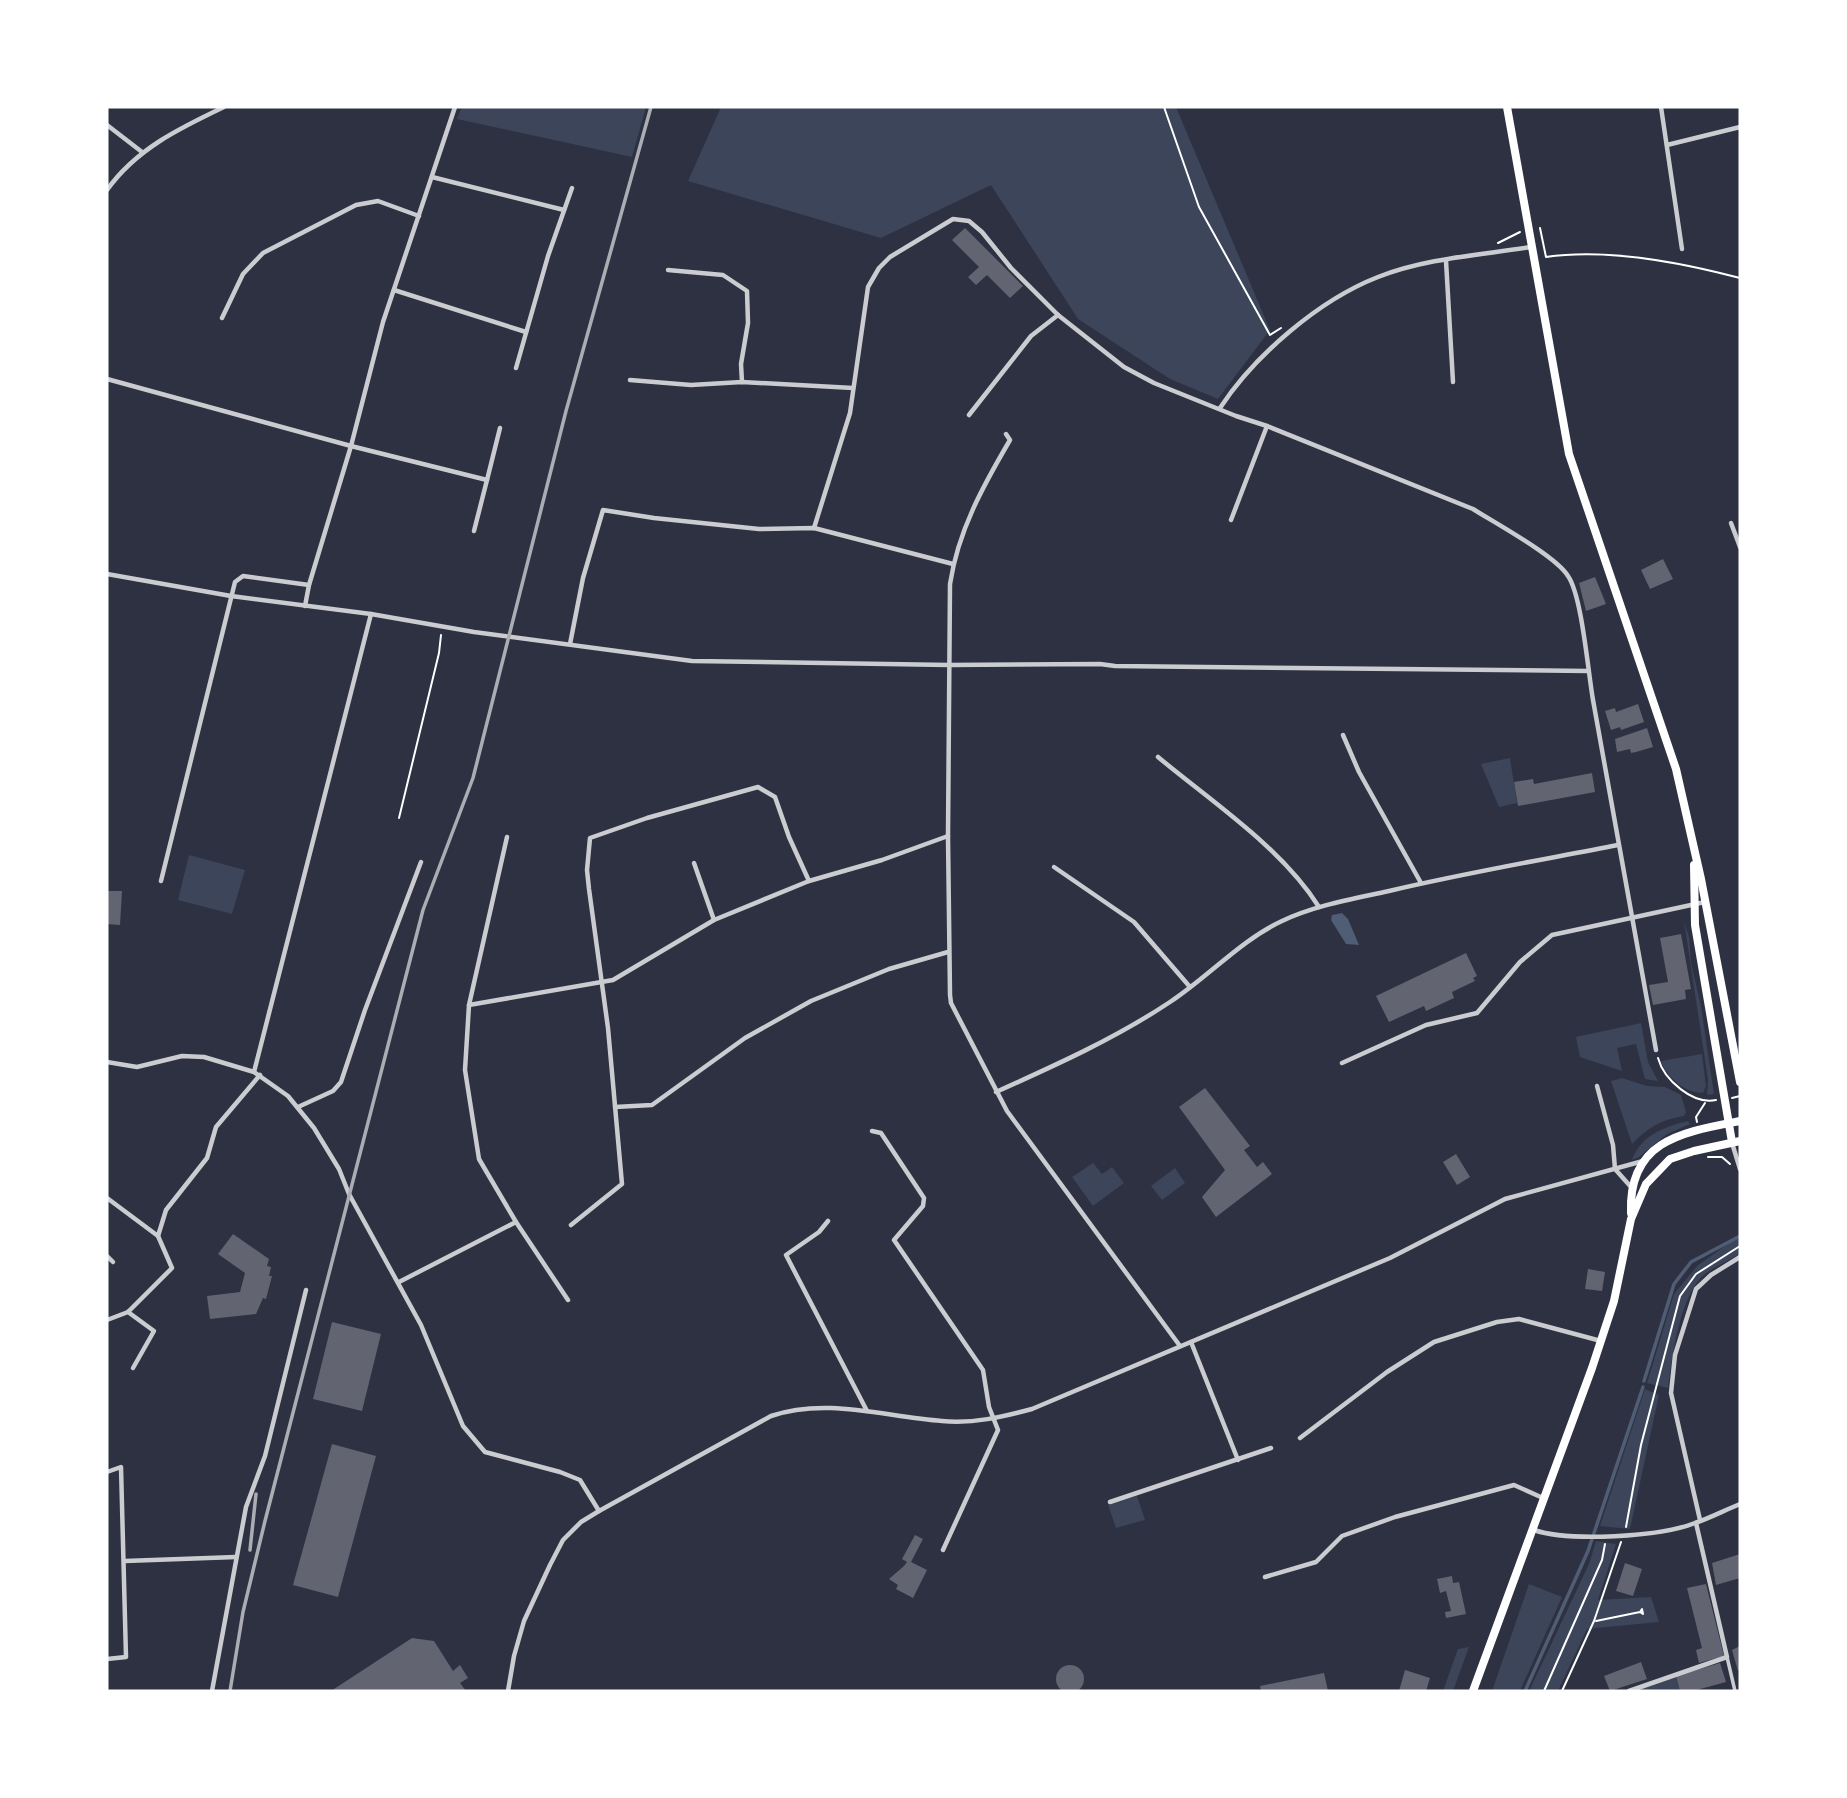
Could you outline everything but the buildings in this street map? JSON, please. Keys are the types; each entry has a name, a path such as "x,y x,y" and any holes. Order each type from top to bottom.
{"main road":[{"path":"1507,107 1569,454 1664,727 1676,769 1740,1082"},
{"path":"1631,1219 1646,1184 1670,1159 1736,1142 1728,1123 1695,925 1695,857"},
{"path":"1473,1691 1614,1301 1631,1219 1632,1187 1643,1161 1661,1144 1677,1135 1740,1121"}],"street":[{"path":"107,190 142,152 181,127 224,107"},
{"path":"305,606 394,290 455,107"},
{"path":"1661,107 1682,249"},
{"path":"107,125 142,152"},
{"path":"1667,145 1740,127"},
{"path":"432,177 564,210"},
{"path":"516,368 572,188"},
{"path":"222,318 243,274 263,253 356,205 378,201 419,216"},
{"path":"814,528 850,413 868,287 879,268 890,257 953,219 969,221 982,232 1011,268 1058,315 1124,367 1154,383 1473,509 1555,562 1572,582 1656,1050"},
{"path":"1220,408 1240,380 1276,342 1345,292 1380,276 1422,264 1531,247"},
{"path":"1446,261 1453,382"},
{"path":"668,270 723,275 747,291 748,323 741,364 742,382"},
{"path":"394,290 526,332"},
{"path":"969,415 1031,336 1058,315"},
{"path":"107,379 486,480"},
{"path":"630,380 691,385 742,382 853,388"},
{"path":"1231,520 1267,426"},
{"path":"474,531 500,428"},
{"path":"1006,434 1010,440 984,485 965,527 953,564 950,584 948,952 951,1003 996,1092 1024,1136 1180,1346"},
{"path":"570,644 583,578 603,510 759,529 814,528 953,564"},
{"path":"1731,523 1740,547"},
{"path":"107,574 232,596 692,661 1588,671"},
{"path":"161,881 234,582 243,576 309,585"},
{"path":"158,1236 166,1210 208,1158 216,1127 257,1074 371,614"},
{"path":"1343,735 1359,772 1421,883"},
{"path":"1158,757 1280,858 1302,882 1319,907"},
{"path":"571,1225 622,1184 608,1028 587,870 590,838 647,818 758,787 775,797 809,881"},
{"path":"469,1005 613,981 714,920 809,881 882,860 948,836"},
{"path":"508,837 469,1005 465,1070 478,1159 568,1300"},
{"path":"996,1092 1079,1054 1141,1019 1189,988 1279,922 1319,907 1421,883 1618,845"},
{"path":"298,1107 333,1091 341,1082 421,862"},
{"path":"694,863 714,920"},
{"path":"1054,867 1134,922 1189,988"},
{"path":"1342,1063 1426,1025 1477,1013 1520,962 1552,935 1705,902"},
{"path":"615,1107 653,1105 745,1038 811,1001 889,969 948,952"},
{"path":"107,1062 137,1067 192,1055 257,1074 288,1096 314,1128 338,1169 421,1325 463,1426 485,1452 580,1480 599,1511"},
{"path":"1597,1086 1613,1145 1615,1169 1632,1187"},
{"path":"872,1131 881,1133 923,1198 923,1206 894,1240 983,1370 989,1407 998,1430 943,1550"},
{"path":"1736,1142 1739,1167"},
{"path":"508,1691 524,1621 563,1540 581,1522 599,1511 771,1416 790,1409 813,1406 945,1422 994,1419 1032,1409 1390,1258 1505,1199 1643,1161"},
{"path":"107,1198 158,1236 172,1268 128,1312 107,1320"},
{"path":"828,1221 819,1232 786,1255 867,1411"},
{"path":"398,1282 516,1222"},
{"path":"107,1256 113,1262"},
{"path":"1735,1691 1671,1393 1675,1354 1696,1289 1711,1275 1740,1257"},
{"path":"212,1691 246,1507 265,1456 306,1290"},
{"path":"128,1312 154,1331 133,1368"},
{"path":"1300,1438 1377,1379 1434,1342 1497,1322 1519,1319 1601,1341"},
{"path":"1191,1342 1238,1460"},
{"path":"1110,1502 1271,1448"},
{"path":"107,1472 121,1467 126,1657 107,1659"},
{"path":"1265,1577 1316,1562 1342,1536 1395,1517 1514,1485 1543,1498"},
{"path":"1531,1529 1545,1534 1623,1536 1698,1522 1740,1504"},
{"path":"125,1562 236,1557"},
{"path":"1629,1691 1727,1657"}],"path":[{"path":"1164,107 1199,207 1270,335"},
{"path":"1546,257 1568,254 1620,256 1709,270 1740,278"},
{"path":"399,818 439,653 442,627"},
{"path":"1656,1050 1665,1073 1684,1091 1706,1102 1696,1117"},
{"path":"1708,1158 1722,1157 1732,1167 1739,1167"},
{"path":"1544,1691 1602,1560 1607,1536"},
{"path":"1562,1691 1594,1621 1623,1536"},
{"path":"1594,1621 1640,1612"}],"shaded area":[{"path":"462,107 646,107 632,157 457,119"},
{"path":"721,107 1176,107 1270,330 1218,399 1170,379 1078,319 991,185 881,238 688,181"},
{"path":"1510,758 1517,803 1499,807 1481,764"},
{"path":"189,855 245,870 232,914 178,900"},
{"path":"1342,913 1348,919 1359,945 1346,944 1331,920 1332,915"},
{"path":"1684,921 1701,1006 1714,1094 1707,1095 1708,1080"},
{"path":"1641,1023 1648,1062 1658,1081 1645,1079 1636,1044 1617,1048 1622,1071 1580,1057 1576,1037"},
{"path":"1702,1054 1706,1086 1703,1093 1677,1083 1661,1061"},
{"path":"1622,1078 1647,1086 1665,1087 1681,1095 1686,1112 1684,1116 1655,1125 1632,1144 1611,1081"},
{"path":"1688,1121 1690,1124 1667,1134 1632,1160 1641,1144 1654,1133"},
{"path":"1093,1163 1102,1174 1112,1167 1124,1183 1093,1206 1072,1177"},
{"path":"1175,1168 1185,1183 1162,1200 1151,1186"},
{"path":"1740,1235 1740,1254 1706,1273 1690,1295 1679,1326 1668,1388 1647,1383 1674,1294 1697,1266"},
{"path":"1645,1389 1659,1395 1630,1529 1600,1526"},
{"path":"1137,1496 1145,1520 1116,1528 1108,1505"},
{"path":"1596,1541 1616,1544 1598,1600 1651,1597 1659,1622 1587,1629 1558,1691 1529,1691 1589,1564"},
{"path":"1529,1584 1562,1597 1520,1691 1492,1691"},
{"path":"1469,1647 1453,1691 1443,1691 1458,1649"},
{"path":"1675,1674 1680,1691 1629,1691"}],"waterway":[{"path":"1644,1381 1674,1284 1691,1262 1740,1236"},
{"path":"1525,1691 1588,1551 1643,1387"}],"railway":[{"path":"230,1691 243,1612 265,1521 423,910 473,778 566,411 651,107"},
{"path":"250,1550 256,1494"}]}
